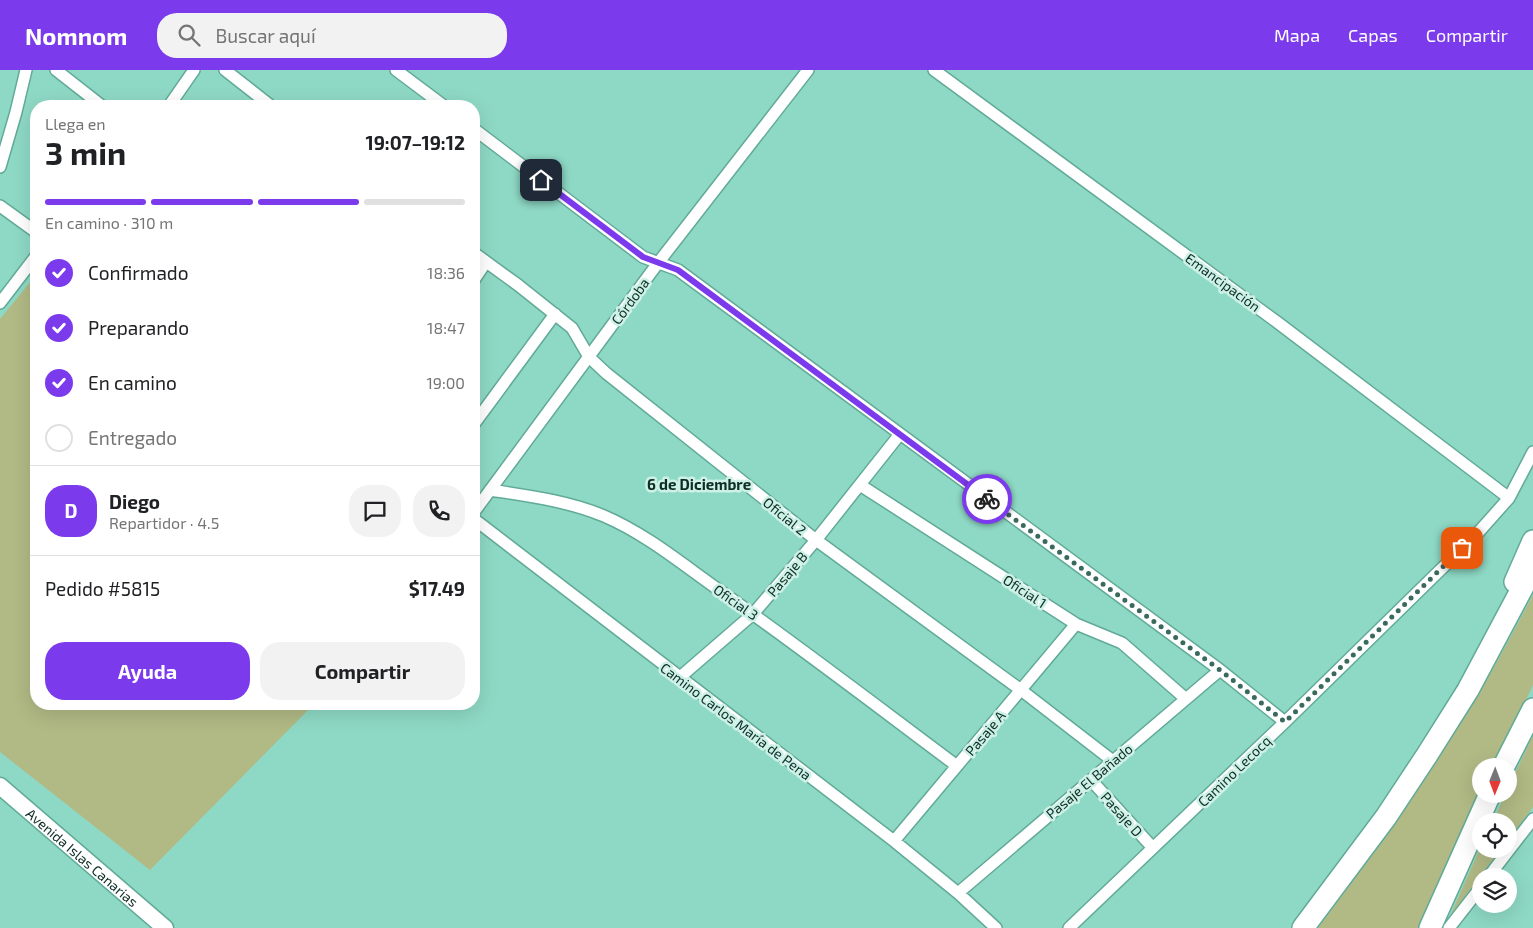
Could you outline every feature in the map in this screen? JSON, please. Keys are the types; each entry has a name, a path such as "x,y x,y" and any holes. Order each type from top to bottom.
{"highway":[{"path":"1511,612 1515,580 1533,541"},
{"path":"1303,928 1386,818 1468,690 1533,568"},
{"path":"1508,758 1533,709"},
{"path":"1430,928 1486,803"}],"street":[{"path":"0,167 26,70"},
{"path":"56,70 94,100"},
{"path":"172,100 194,70"},
{"path":"225,70 263,100"},
{"path":"396,70 436,100"},
{"name":"Córdoba","path":"480,504 658,263 808,70"},
{"name":"Emancipación","path":"934,70 1277,322 1508,498"},
{"path":"480,138 643,257 678,270 1220,670 1285,722"},
{"path":"0,206 30,228"},
{"name":"Oficial 2","path":"480,258 572,328 589,357 606,373 816,540 1021,690 1113,761"},
{"path":"480,271 486,262"},
{"path":"0,303 30,264"},
{"path":"480,416 555,314"},
{"name":"Pasaje B","path":"680,678 753,614 816,540 900,434"},
{"name":"Camino Lecocq","path":"1069,928 1285,722 1476,535 1517,485 1533,452"},
{"name":"Oficial 1","path":"860,485 1076,624 1122,643 1186,699"},
{"name":"Oficial 3","path":"490,490 558,502 588,510 638,532 753,614 958,766"},
{"name":"Camino Carlos María de Pena","path":"480,524 894,842 958,893 996,928"},
{"name":"Pasaje A","path":"894,842 1076,624"},
{"name":"Pasaje El Bañado","path":"958,893 1220,670"},
{"name":"Pasaje D","path":"1091,780 1154,848"},
{"name":"Avenida Islas Canarias","path":"0,786 166,928"},
{"path":"1495,868 1533,819"},
{"path":"1449,928 1472,899"}],"green space":[{"path":"30,282 30,710 308,710 150,870 0,752 0,319"},
{"path":"1533,595 1533,685 1499,758 1472,758 1472,803 1477,803 1419,928 1318,928 1398,818 1454,734 1488,678"},
{"path":"1533,735 1533,807 1517,828 1517,813 1497,813 1501,803 1518,802 1518,767"},
{"path":"1476,858 1494,858 1487,868 1472,868 1472,887 1450,916"}],"way so far":[{"path":"987,499 1220,670 1285,722 1462,548"}],"district":[{"name":"6 de Diciembre","path":"699,484"}],"route":[{"path":"541,180 643,257 678,270 987,499"}]}
